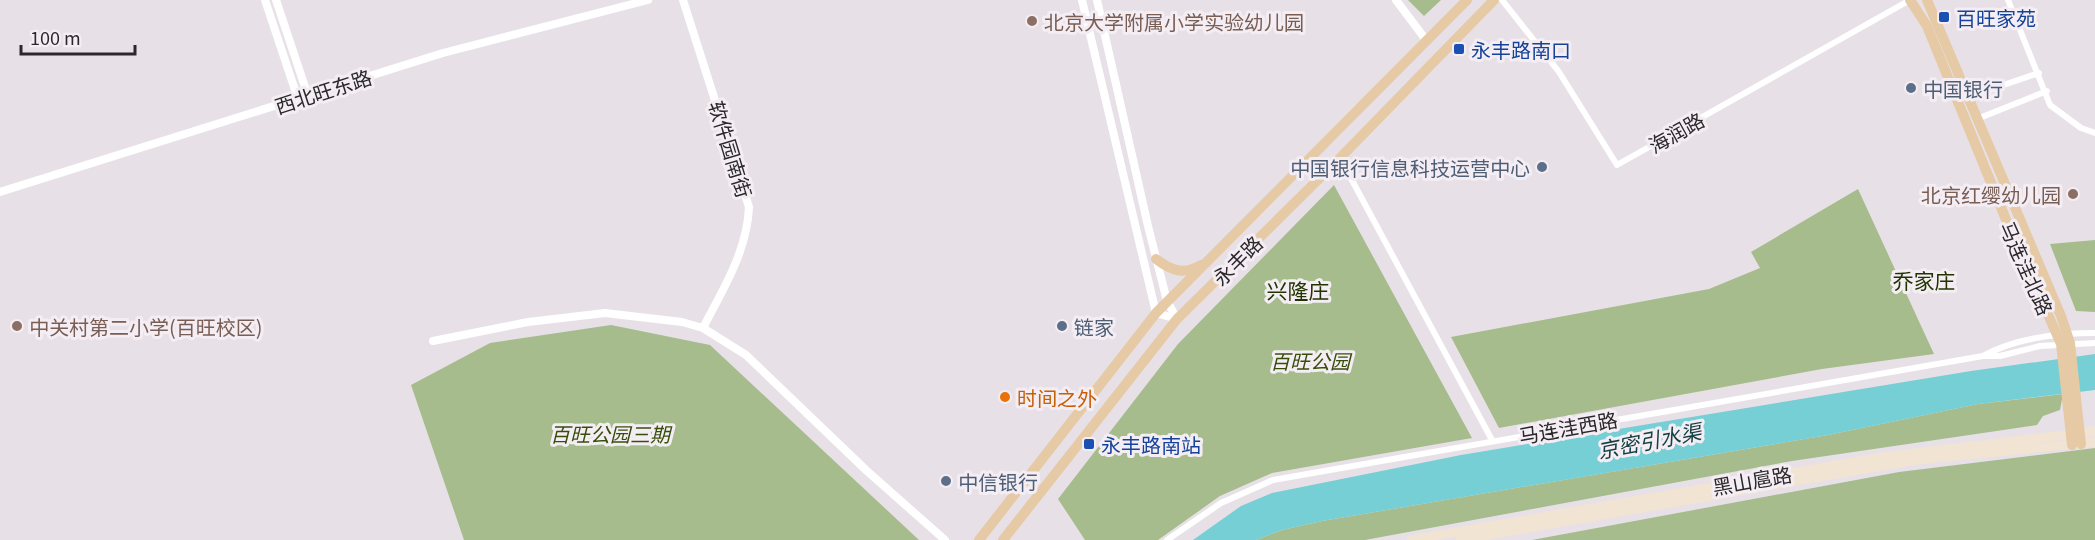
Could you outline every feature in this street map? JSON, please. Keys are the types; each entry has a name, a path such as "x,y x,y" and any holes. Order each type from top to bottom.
{"main road":[{"name":"永丰路","path":"979,540 1156,313 1467,0"},
{"name":"永丰路","path":"1003,540 1177,319 1340,158 1494,0"},
{"name":"马连洼北路","path":"1910,0 1927,26 2007,222 2065,344"},
{"name":"马连洼北路","path":"1928,0 2065,344 2076,439"},
{"path":"1156,259 1169,269 1181,272 1209,261"},
{"name":"黑山扈路","path":"1460,540 1916,460 2076,439 2095,430"},
{"name":"黑山扈路","path":"1411,540 1882,456 2076,439 2095,442"}],"street":[{"path":"265,0 295,90 304,97"},
{"path":"276,0 305,87 304,97"},
{"name":"西北旺东路","path":"0,192 443,53 648,0"},
{"name":"软件园南街","path":"683,0 749,207 748,231 741,251 703,328"},
{"path":"1082,0 1156,313 1177,319"},
{"path":"1096,0 1156,259 1167,302 1177,319"},
{"path":"1396,0 1426,40"},
{"name":"海润路","path":"1502,0 1559,72 1617,165 1910,0"},
{"path":"2008,0 2047,91 2050,105 2081,128 2095,132"},
{"path":"1968,97 2039,73"},
{"path":"1976,119 2047,91"},
{"path":"1340,158 1492,440"},
{"path":"433,341 528,322 605,313 682,322 703,328 746,356 867,471 945,540"},
{"name":"马连洼西路","path":"2065,344 2095,333"},
{"name":"马连洼西路","path":"1167,540 1221,503 1274,480 1492,440 1983,356 2000,356 2040,346 2095,343"}],"green space":[{"path":"1408,0 1441,0 1424,16"},
{"name":"百旺公园","path":"1334,185 1472,438 1272,473 1220,496 1158,540 1085,540 1058,499 1178,344"},
{"path":"1858,189 1934,354 1822,369 1499,428 1451,337 1709,289 1760,268 1751,252"},
{"path":"2095,240 2095,312 2076,311 2050,244"},
{"name":"百旺公园三期","path":"611,325 710,345 919,540 464,540 411,385 490,343"},
{"path":"2063,394 2060,410 2043,416 2037,425 1792,461 1365,540 1256,540 1282,530 1322,521 1828,435 1978,404"},
{"path":"2095,448 2095,540 1532,540 1899,472"}],"water":[{"name":"京密引水渠","path":"2095,354 2095,390 1978,404 1828,435 1322,521 1282,530 1256,540 1193,540 1241,506 1272,493 1461,455 1971,371"}],"place":[{"name":"百旺家苑","path":"1944,17"},
{"name":"北京大学附属小学实验幼儿园","path":"1032,21"},
{"name":"永丰路南口","path":"1459,49"},
{"name":"中国银行","path":"1911,88"},
{"name":"中国银行信息科技运营中心","path":"1542,167"},
{"name":"北京红缨幼儿园","path":"2073,194"},
{"name":"中关村第二小学(百旺校区)","path":"17,326"},
{"name":"链家","path":"1062,326"},
{"name":"时间之外","path":"1005,397"},
{"name":"永丰路南站","path":"1089,444"},
{"name":"中信银行","path":"946,481"}],"district":[{"name":"乔家庄","path":"1924,280"},
{"name":"兴隆庄","path":"1298,290"}]}
